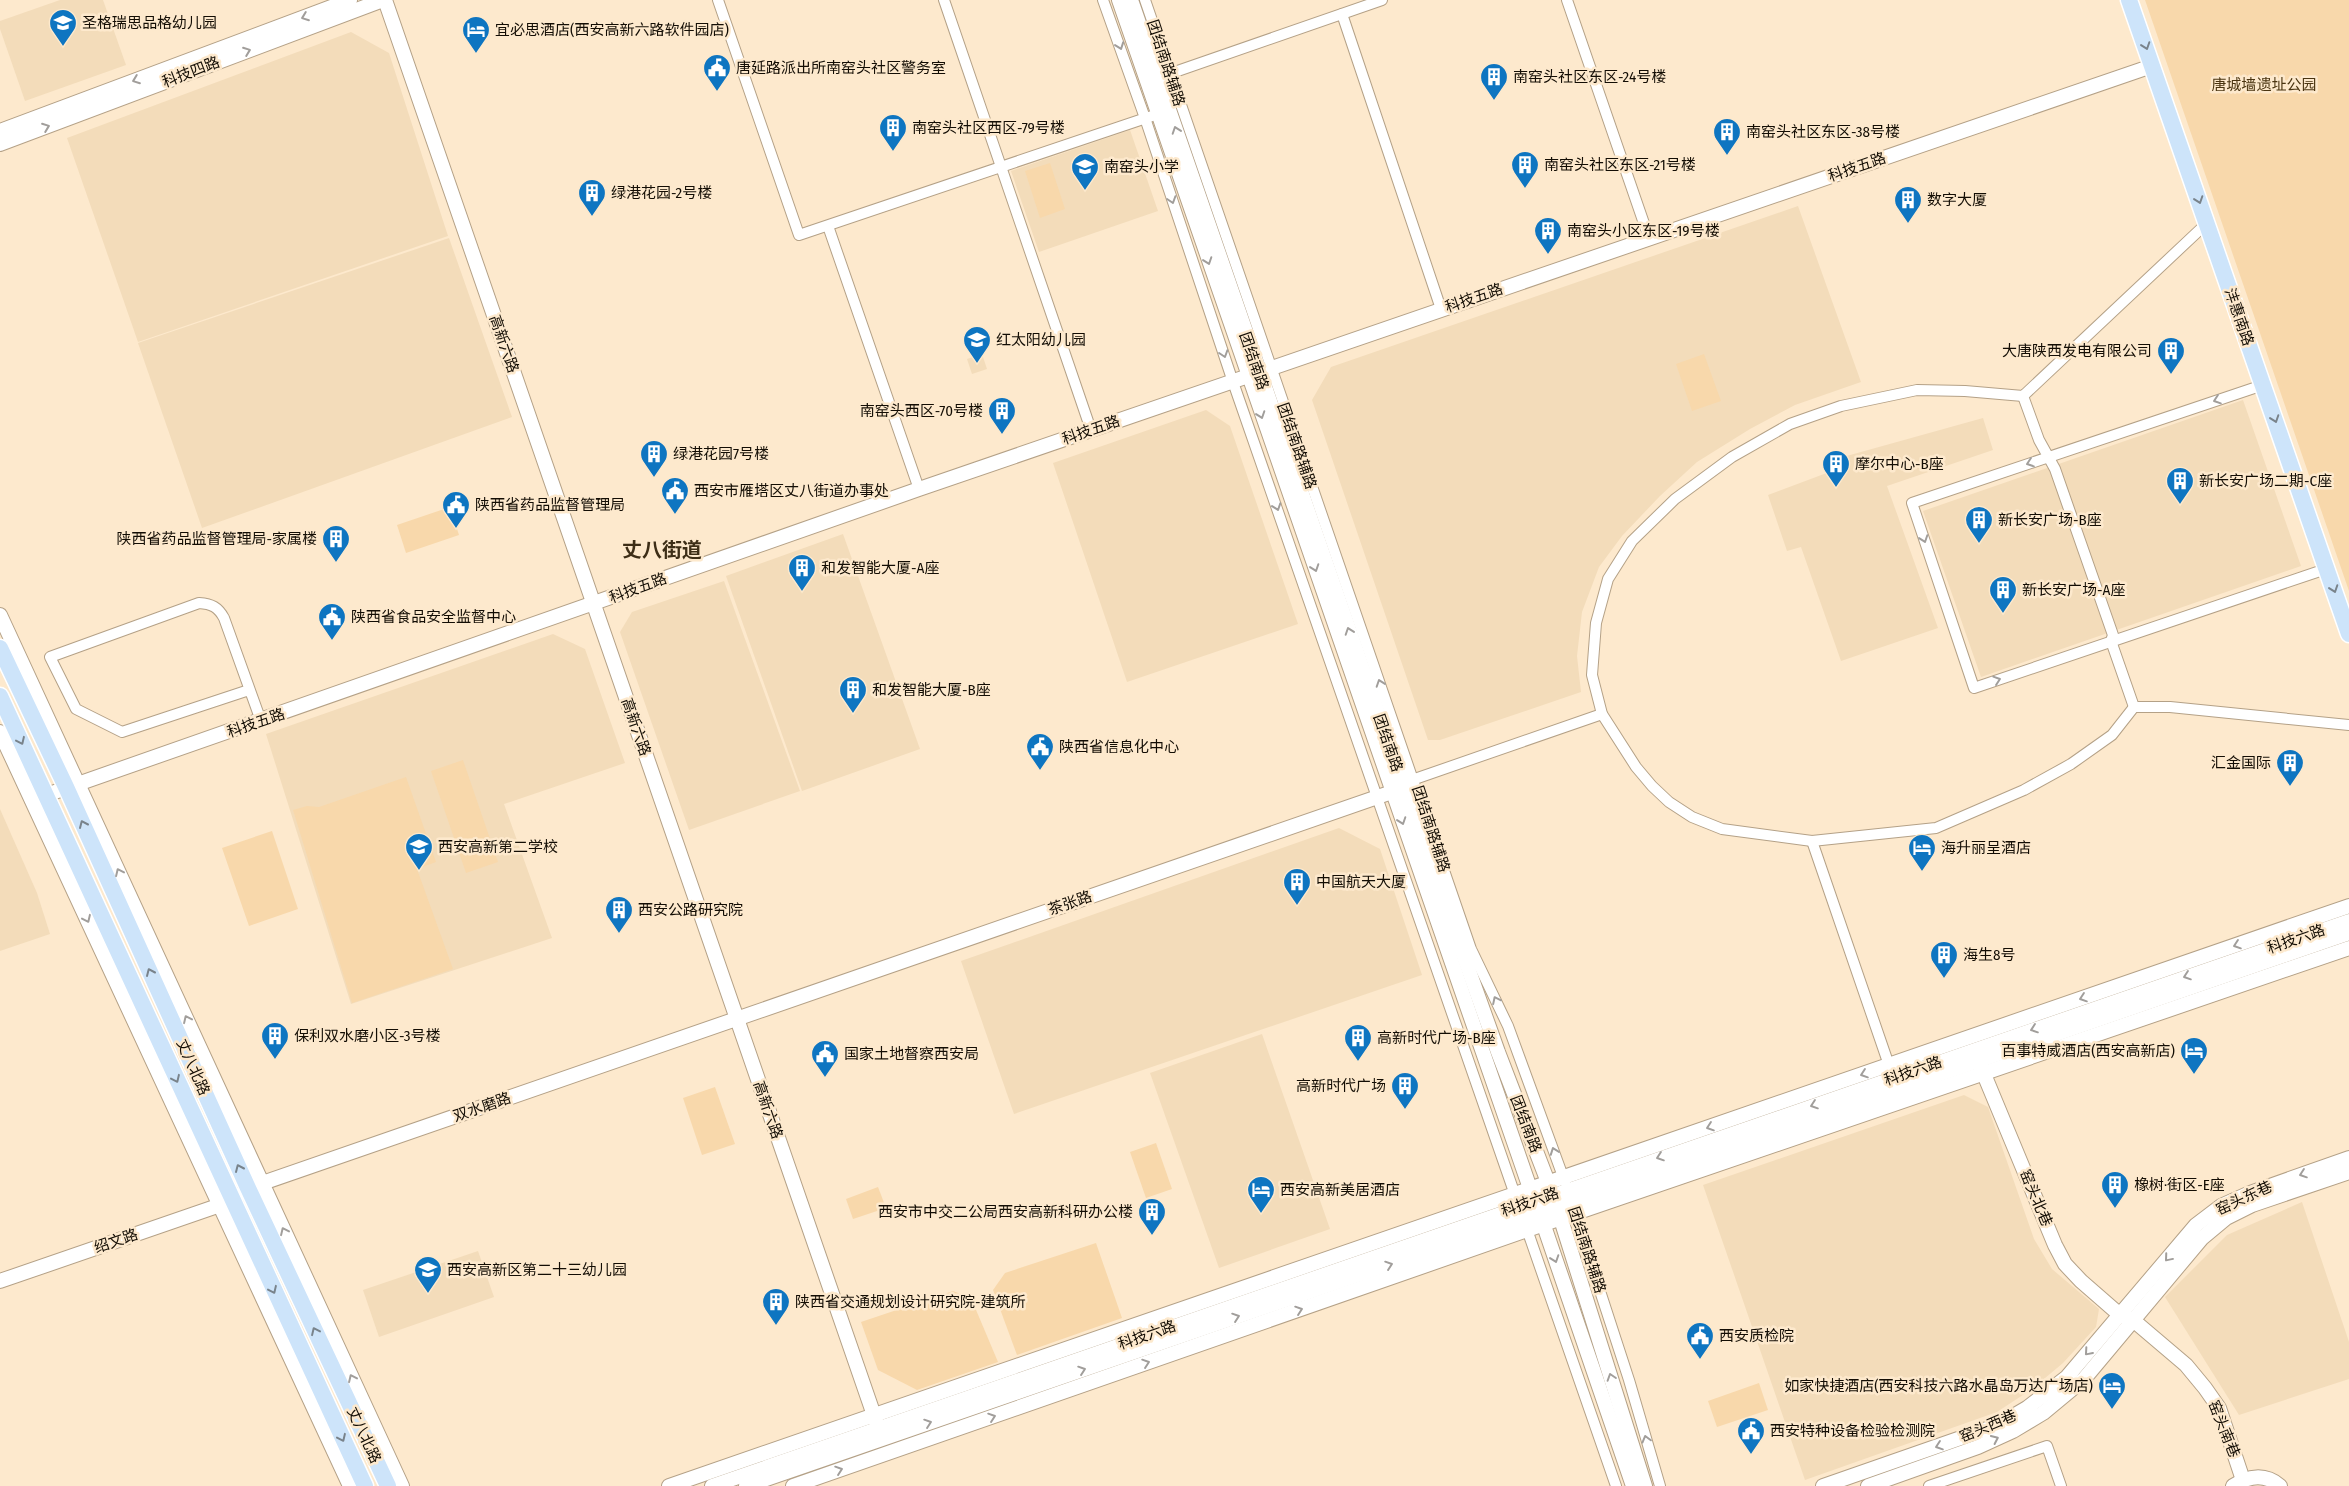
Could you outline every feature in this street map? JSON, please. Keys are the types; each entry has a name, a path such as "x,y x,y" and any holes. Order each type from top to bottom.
{"main road":[{"name":"科技四路","path":"0,132 350,0"},
{"name":"科技四路","path":"0,144 384,0"},
{"name":"高新六路","path":"384,0 887,1453"},
{"name":"团结南路","path":"1119,0 1152,116 1259,373"},
{"name":"团结南路","path":"1131,0 1164,76 1259,373 1498,1052 1555,1200 1645,1486"},
{"name":"沣惠南路","path":"2129,0 2349,634"},
{"name":"科技五路","path":"39,797 261,721 919,489 2152,66"},
{"path":"0,614 72,785"},
{"name":"丈八北路","path":"0,648 72,785 255,1186 388,1486"},
{"name":"丈八北路","path":"0,696 39,797 226,1203 365,1486"},
{"path":"0,732 39,797"},
{"name":"团结南路","path":"1403,785 1537,1207 1632,1486"},
{"name":"茶张路","path":"736,1018 1378,796 1403,785"},
{"path":"669,1486 878,1428 1537,1207 1893,1077 2349,906"},
{"name":"科技六路","path":"1979,1061 2349,920"},
{"name":"科技六路","path":"712,1486 878,1428 1537,1207 1893,1077 1979,1061 2349,934"},
{"path":"1569,1195 1979,1061 2349,948"},
{"name":"双水磨路","path":"226,1203 255,1186 736,1018"},
{"name":"窑头北巷","path":"1979,1061 2055,1245 2065,1264 2081,1281 2127,1318"},
{"name":"窑头东巷","path":"2127,1318 2196,1225 2221,1206 2250,1192 2349,1158"},
{"name":"窑头东巷","path":"2127,1318 2202,1238 2226,1218 2252,1205 2349,1172"},
{"path":"255,1186 402,1486"},
{"path":"226,1203 350,1486"},
{"name":"绍文路","path":"0,1281 226,1203"},
{"path":"793,1486 887,1453 1521,1212"},
{"name":"窑头南巷","path":"2127,1318 2186,1365 2205,1388 2218,1408 2238,1483"},
{"name":"窑头西巷","path":"1823,1486 1998,1425 2027,1408 2067,1377 2127,1318"},
{"name":"窑头西巷","path":"1868,1486 1978,1447 2013,1431 2042,1413 2084,1378 2127,1318"},
{"name":"科技六路","path":"746,1486 878,1428"},
{"path":"2238,1483 2254,1477 2266,1478 2280,1486"}],"street":[{"path":"718,0 799,235 1152,116"},
{"path":"944,0 1090,430"},
{"path":"1103,0 1152,116 1233,382 1616,1486"},
{"name":"团结南路辅路","path":"1145,0 1164,76"},
{"path":"1164,76 1342,14 1355,4 1382,0"},
{"path":"1567,0 1649,238"},
{"path":"1342,14 1442,309"},
{"path":"2134,707 2112,735 2070,764 2024,790 1936,828 1812,841 1722,829 1692,817 1668,802 1636,767 1602,714 1592,675 1596,623 1608,579 1632,541 1674,499 1732,457 1782,429 1841,406 1917,390 1965,391 2023,396 2207,223"},
{"path":"828,226 919,489"},
{"path":"2263,384 1912,503 1974,688 2326,568"},
{"path":"2023,396 2039,440 2050,456 2113,635 2111,642 2134,707"},
{"path":"249,690 122,732 76,710 50,657 199,602 210,604 219,610 224,618 261,721"},
{"path":"2134,707 2170,706 2349,726"},
{"path":"1403,785 1602,714"},
{"name":"团结南路辅路","path":"1403,785 1471,949 1508,1026 1569,1195 1630,1380 1660,1486"},
{"path":"1812,841 1893,1077"},
{"path":"1929,1486 2047,1446 2061,1486"}],"shaded area":[{"name":"圣格瑞思品格幼儿园","path":"60,0 103,0 126,65 25,101 0,29 0,21"},
{"path":"351,32 389,53 448,236 138,342 67,138"},
{"name":"南窑头小学","path":"1130,130 1158,211 1039,252 1011,171"},
{"path":"1798,206 1861,382 1795,405 1750,429 1697,462 1660,496 1622,536 1599,567 1582,612 1577,656 1581,692 1440,740 1428,740 1312,400 1331,367"},
{"path":"449,238 512,417 202,528 138,343"},
{"name":"红太阳幼儿园","path":"982,354 987,369 972,374 967,359"},
{"path":"2243,400 2301,566 1981,677 1923,511"},
{"path":"1206,410 1230,426 1298,624 1127,682 1053,463"},
{"path":"1983,418 1993,450 1887,486 1938,628 1841,661 1801,547 1787,551 1768,495 1832,471 1843,457"},
{"path":"843,534 920,749 802,791 726,576"},
{"path":"724,581 800,791 689,830 620,632 632,612"},
{"name":"西安高新第二学校","path":"553,634 585,649 625,763 504,804 552,938 351,1004 266,734"},
{"path":"0,809 37,893 50,934 0,951"},
{"path":"1339,828 1380,849 1422,975 1014,1114 961,961"},
{"path":"1262,1034 1330,1229 1219,1268 1150,1073"},
{"path":"1964,1095 1988,1107 2034,1239 2052,1269 2099,1309 2096,1327 2063,1363 2032,1389 1997,1412 1805,1480 1703,1185"},
{"path":"2302,1202 2349,1342 2349,1379 2239,1415 2165,1297 2227,1235"},
{"name":"西安高新区第二十三幼儿园","path":"478,1251 494,1297 379,1337 363,1290"}],"green space":[{"name":"唐城墙遗址公园","path":"2145,0 2349,0 2349,591"},
{"path":"1050,163 1065,209 1040,218 1025,171"},
{"path":"1704,354 1721,401 1692,411 1676,364"},
{"path":"450,507 459,535 406,553 397,525"},
{"path":"463,760 498,862 466,873 431,771"},
{"path":"406,777 436,862 417,869 453,969 352,1003 293,810 307,806 319,807"},
{"path":"272,831 298,909 249,926 222,848"},
{"path":"715,1087 735,1144 702,1155 683,1098"},
{"path":"1156,1143 1172,1189 1146,1198 1130,1152"},
{"path":"878,1187 886,1208 853,1219 846,1199"},
{"path":"1096,1243 1122,1318 1017,1355 993,1290 1005,1273"},
{"path":"953,1291 971,1298 998,1362 917,1390 878,1370 861,1322"},
{"path":"1759,1383 1768,1410 1717,1427 1708,1401"}],"place":[{"name":"圣格瑞思品格幼儿园","path":"63,47"},
{"name":"宜必思酒店(西安高新六路软件园店)","path":"476,54"},
{"name":"唐延路派出所南窑头社区警务室","path":"717,92"},
{"name":"南窑头社区东区-24号楼","path":"1494,101"},
{"name":"南窑头社区西区-79号楼","path":"893,152"},
{"name":"南窑头社区东区-38号楼","path":"1727,156"},
{"name":"南窑头社区东区-21号楼","path":"1525,189"},
{"name":"南窑头小学","path":"1085,191"},
{"name":"绿港花园-2号楼","path":"592,217"},
{"name":"数字大厦","path":"1908,224"},
{"name":"南窑头小区东区-19号楼","path":"1548,255"},
{"name":"红太阳幼儿园","path":"977,364"},
{"name":"大唐陕西发电有限公司","path":"2171,375"},
{"name":"南窑头西区-70号楼","path":"1002,435"},
{"name":"绿港花园7号楼","path":"654,478"},
{"name":"摩尔中心-B座","path":"1836,488"},
{"name":"新长安广场二期-C座","path":"2180,505"},
{"name":"西安市雁塔区丈八街道办事处","path":"675,515"},
{"name":"陕西省药品监督管理局","path":"456,529"},
{"name":"新长安广场-B座","path":"1979,544"},
{"name":"陕西省药品监督管理局-家属楼","path":"336,563"},
{"name":"和发智能大厦-A座","path":"802,592"},
{"name":"新长安广场-A座","path":"2003,614"},
{"name":"陕西省食品安全监督中心","path":"332,641"},
{"name":"和发智能大厦-B座","path":"853,714"},
{"name":"陕西省信息化中心","path":"1040,771"},
{"name":"汇金国际","path":"2290,787"},
{"name":"西安高新第二学校","path":"419,871"},
{"name":"海升丽呈酒店","path":"1922,872"},
{"name":"中国航天大厦","path":"1297,906"},
{"name":"西安公路研究院","path":"619,934"},
{"name":"海生8号","path":"1944,979"},
{"name":"保利双水磨小区-3号楼","path":"275,1060"},
{"name":"高新时代广场-B座","path":"1358,1062"},
{"name":"百事特威酒店(西安高新店)","path":"2194,1075"},
{"name":"国家土地督察西安局","path":"825,1078"},
{"name":"高新时代广场","path":"1405,1110"},
{"name":"橡树·街区-E座","path":"2115,1209"},
{"name":"西安高新美居酒店","path":"1261,1214"},
{"name":"西安市中交二公局西安高新科研办公楼","path":"1152,1236"},
{"name":"西安高新区第二十三幼儿园","path":"428,1294"},
{"name":"陕西省交通规划设计研究院-建筑所","path":"776,1326"},
{"name":"西安质检院","path":"1700,1360"},
{"name":"如家快捷酒店(西安科技六路水晶岛万达广场店)","path":"2112,1410"},
{"name":"西安特种设备检验检测院","path":"1751,1455"}],"district":[{"name":"丈八街道","path":"662,550"}]}
